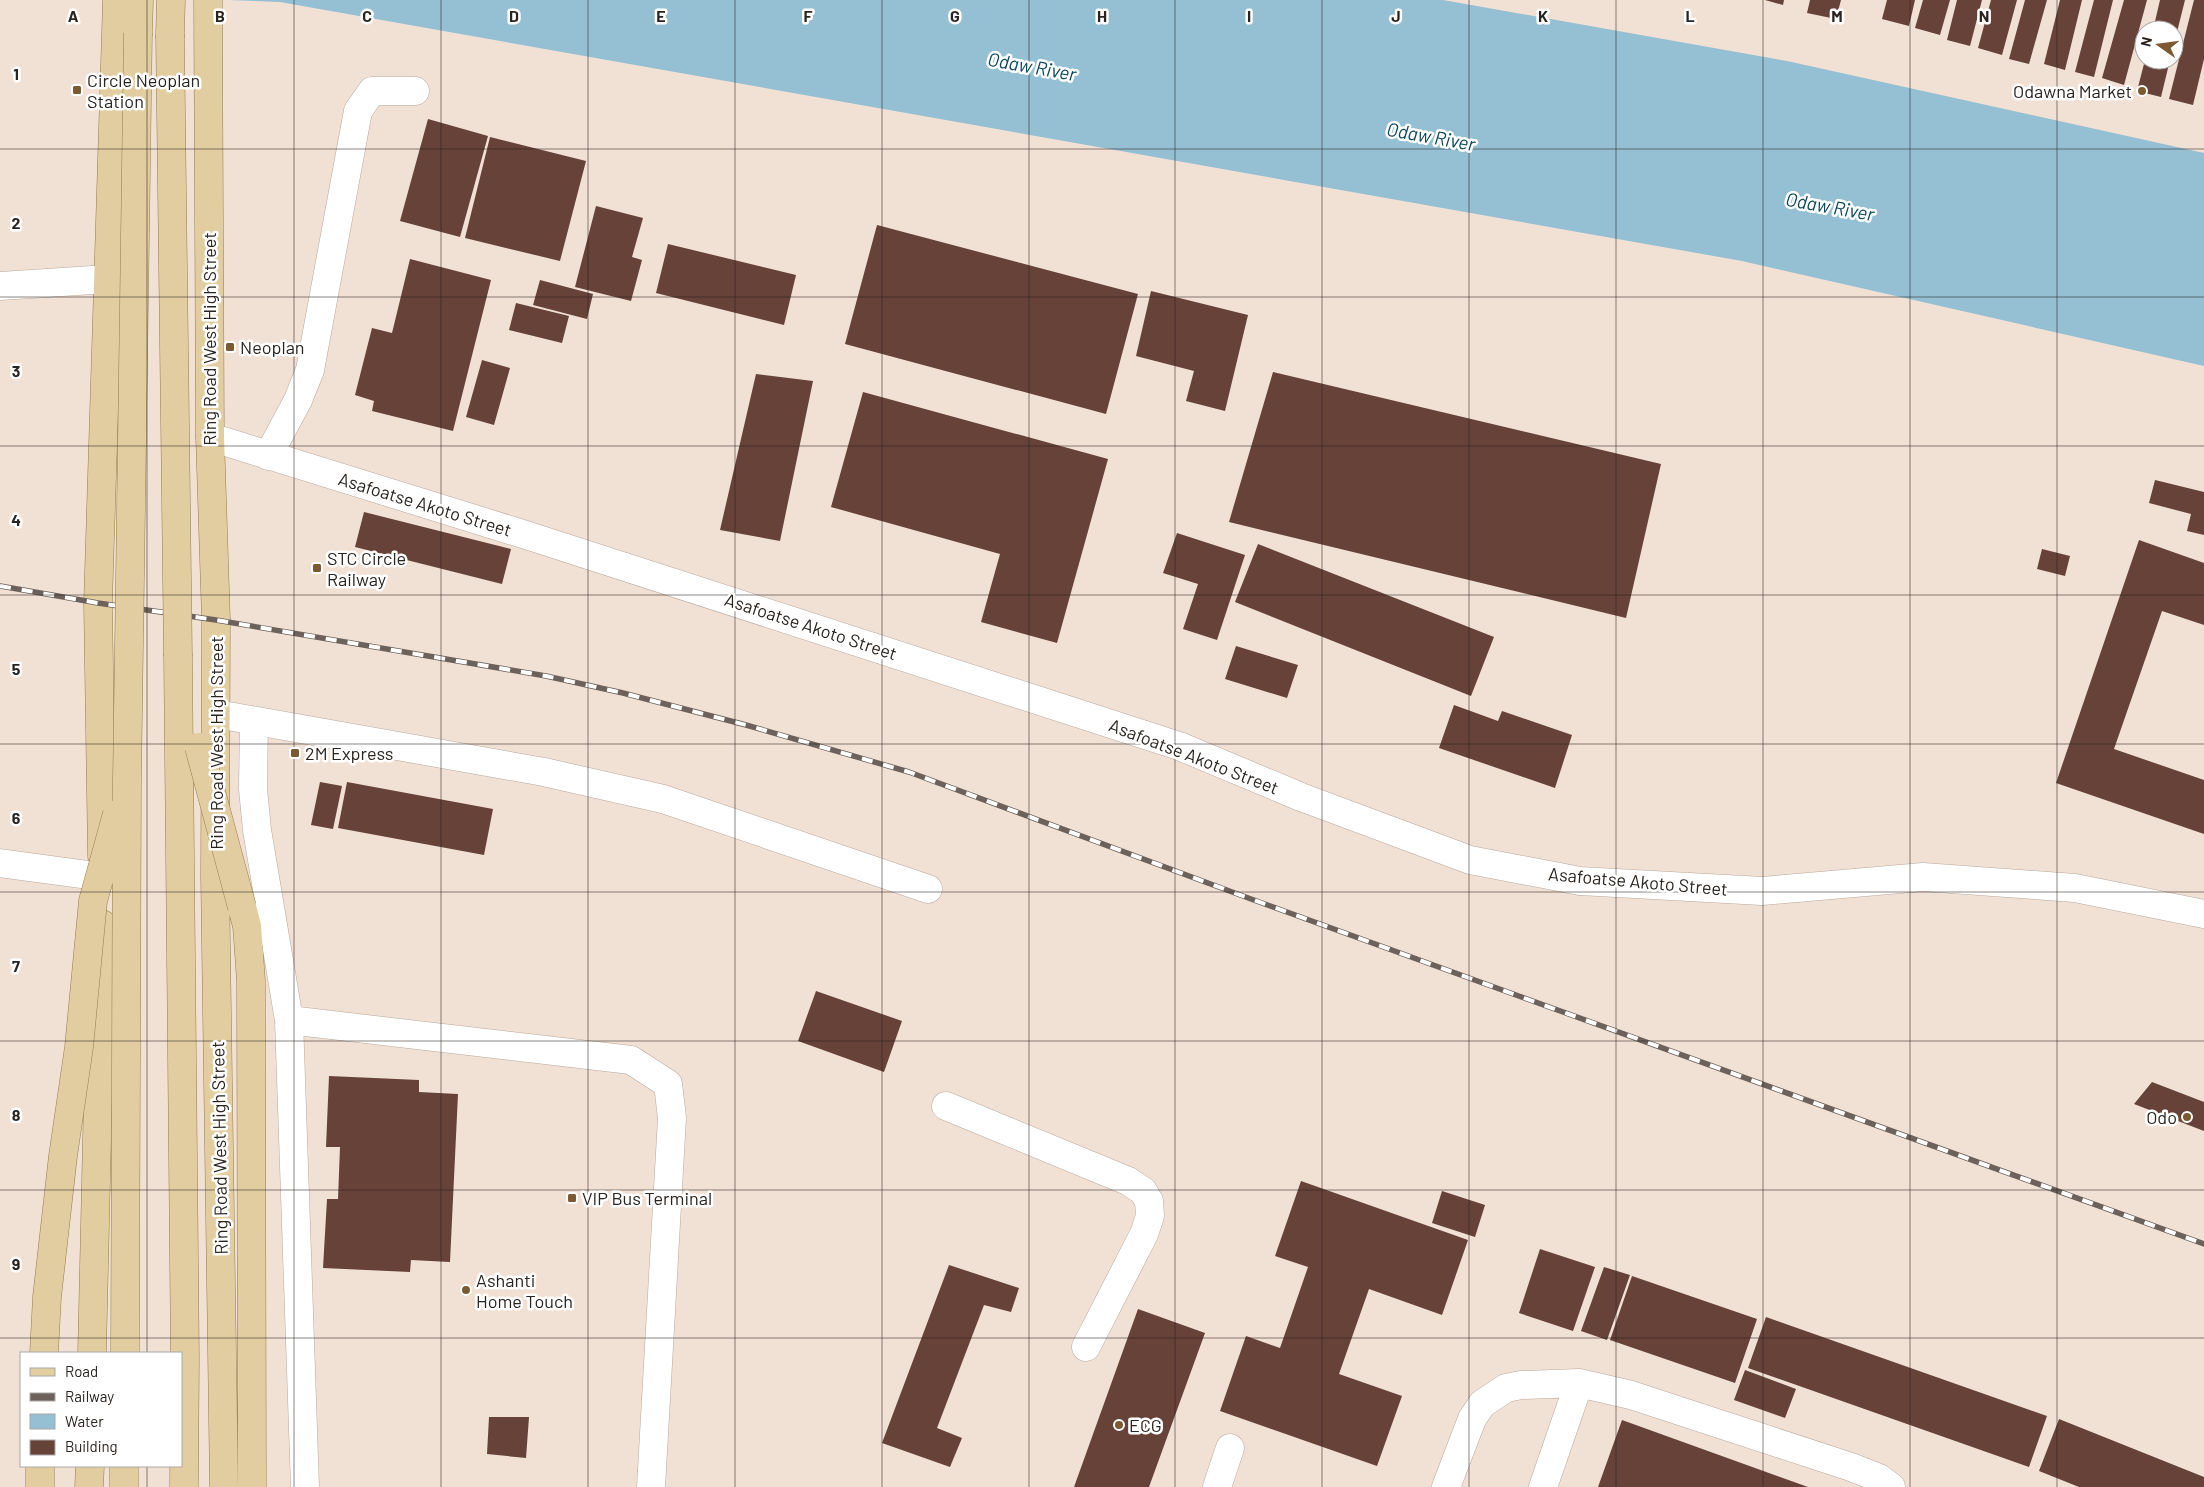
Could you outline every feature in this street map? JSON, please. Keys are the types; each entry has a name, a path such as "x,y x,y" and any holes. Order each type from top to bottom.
{"main road":[{"path":"92,1352 103,877 98,603 117,0"},
{"path":"125,1352 127,781 139,0"},
{"name":"Ring Road West High Street","path":"171,0 185,1339 184,1487"},
{"name":"Ring Road West High Street","path":"208,13 210,437 217,714 215,877 224,1487"},
{"path":"178,656 199,747 247,926 251,991 252,1487"},
{"path":"44,1352 63,1156 79,1047 93,902 127,781"},
{"path":"40,1467 40,1487"},
{"path":"89,1487 90,1467"},
{"path":"124,1467 124,1487"}],"street":[{"path":"268,456 298,400 310,370 358,112 372,92 416,91"},
{"path":"0,286 108,279"},
{"name":"Asafoatse Akoto Street","path":"210,437 545,541 1180,746 1302,797 1470,860 1580,880 1762,891 1923,877 2075,888 2204,914"},
{"path":"217,714 544,772 663,799 928,889"},
{"path":"254,721 253,789 257,830 289,1020 305,1487"},
{"path":"0,863 103,877"},
{"path":"289,1020 631,1060 668,1084 672,1118 651,1487"},
{"path":"946,1106 1111,1173 1143,1192 1149,1201 1150,1216 1144,1234 1086,1347"},
{"path":"1446,1487 1472,1419 1482,1404 1506,1388 1521,1385 1579,1383 1631,1395 1851,1467 1879,1478 1891,1487"},
{"path":"1543,1487 1579,1383"},
{"path":"1217,1487 1230,1448"}],"water":[{"name":"Odaw River","path":"229,0 1443,0 1787,61 2204,153 2204,366 1742,261 280,2"}],"building":[{"path":"1765,0 1784,0 1783,5"},
{"path":"1810,0 1841,0 1836,19 1807,13"},
{"path":"1887,0 1915,0 1909,26 1882,19"},
{"path":"1923,0 1950,0 1940,35 1915,28"},
{"path":"1957,0 1982,0 1970,46 1947,40"},
{"path":"1991,0 2017,0 2002,55 1978,48"},
{"path":"2025,0 2047,0 2029,64 2009,59"},
{"path":"2060,0 2082,0 2065,70 2044,64"},
{"path":"2094,0 2113,0 2094,77 2075,72"},
{"path":"2124,0 2147,0 2142,20 2134,20 2134,48 2124,85 2102,78"},
{"path":"2160,0 2185,0 2180,20 2155,20"},
{"path":"2194,0 2204,0 2204,59 2193,105 2169,99 2176,70 2184,70 2184,40"},
{"path":"2142,70 2168,70 2161,97 2137,91"},
{"path":"428,119 488,136 460,237 400,221"},
{"path":"490,137 586,161 560,261 465,238"},
{"path":"596,206 643,218 632,257 642,260 631,301 575,287"},
{"path":"877,225 1138,294 1106,414 845,344"},
{"path":"668,244 796,275 784,325 656,293"},
{"path":"410,259 491,280 453,431 372,411 374,401 355,395 372,328 392,333"},
{"path":"540,280 593,294 587,319 533,305"},
{"path":"1151,291 1248,315 1225,411 1186,401 1194,371 1136,356"},
{"path":"516,303 569,316 562,343 509,330"},
{"path":"482,360 510,368 494,425 466,417"},
{"path":"1273,372 1661,464 1626,618 1229,522"},
{"path":"756,374 813,381 780,541 720,530"},
{"path":"863,392 1108,459 1057,643 981,622 1000,554 831,507"},
{"path":"2155,480 2204,492 2204,535 2187,531 2191,514 2149,503"},
{"path":"364,512 511,549 502,584 355,547"},
{"path":"1177,533 1245,555 1217,640 1183,629 1198,584 1163,573"},
{"path":"2139,540 2204,563 2204,625 2162,611 2114,749 2204,780 2204,834 2056,783"},
{"path":"1258,544 1494,637 1471,696 1235,602"},
{"path":"2042,549 2070,556 2065,576 2037,569"},
{"path":"1236,646 1298,665 1287,698 1225,679"},
{"path":"1454,705 1498,721 1502,711 1572,735 1555,788 1439,748"},
{"path":"320,782 342,786 333,829 311,825"},
{"path":"347,782 493,809 484,855 338,828"},
{"path":"816,991 902,1021 884,1072 798,1041"},
{"path":"329,1076 419,1080 419,1092 458,1094 450,1262 411,1260 410,1272 323,1268 327,1199 338,1199 340,1147 326,1147"},
{"name":"Odo","path":"2152,1082 2204,1102 2204,1131 2134,1104"},
{"path":"1301,1181 1468,1240 1442,1315 1369,1289 1339,1374 1402,1396 1377,1466 1220,1411 1246,1336 1280,1348 1308,1267 1275,1256"},
{"path":"1442,1191 1485,1205 1475,1237 1432,1223"},
{"path":"1540,1249 1595,1267 1573,1331 1519,1313"},
{"path":"949,1265 1019,1288 1011,1312 984,1305 937,1428 962,1438 950,1467 882,1443"},
{"path":"1604,1267 1630,1275 1607,1340 1581,1331"},
{"path":"1632,1276 1757,1319 1735,1383 1610,1340"},
{"path":"1138,1309 1205,1333 1149,1487 1074,1487"},
{"path":"1766,1317 2047,1416 2029,1467 1748,1368"},
{"path":"1745,1370 1796,1389 1785,1418 1734,1400"},
{"path":"489,1417 529,1417 526,1458 487,1454"},
{"path":"2059,1419 2204,1477 2204,1487 2079,1487 2039,1471"},
{"path":"1622,1420 1808,1487 1598,1487"}],"railway":[{"path":"0,586 98,603 216,620 546,676 623,693 746,725 909,772 1251,899 2204,1244"}],"place":[{"name":"Circle Neoplan Station","path":"77,90"},
{"name":"Odawna Market","path":"2142,91"},
{"name":"Neoplan","path":"230,347"},
{"name":"STC Circle Railway","path":"317,568"},
{"name":"2M Express","path":"295,753"},
{"name":"Odo","path":"2187,1117"},
{"name":"VIP Bus Terminal","path":"572,1198"},
{"name":"Ashanti Home Touch","path":"466,1290"},
{"name":"ECG","path":"1119,1425"}]}
